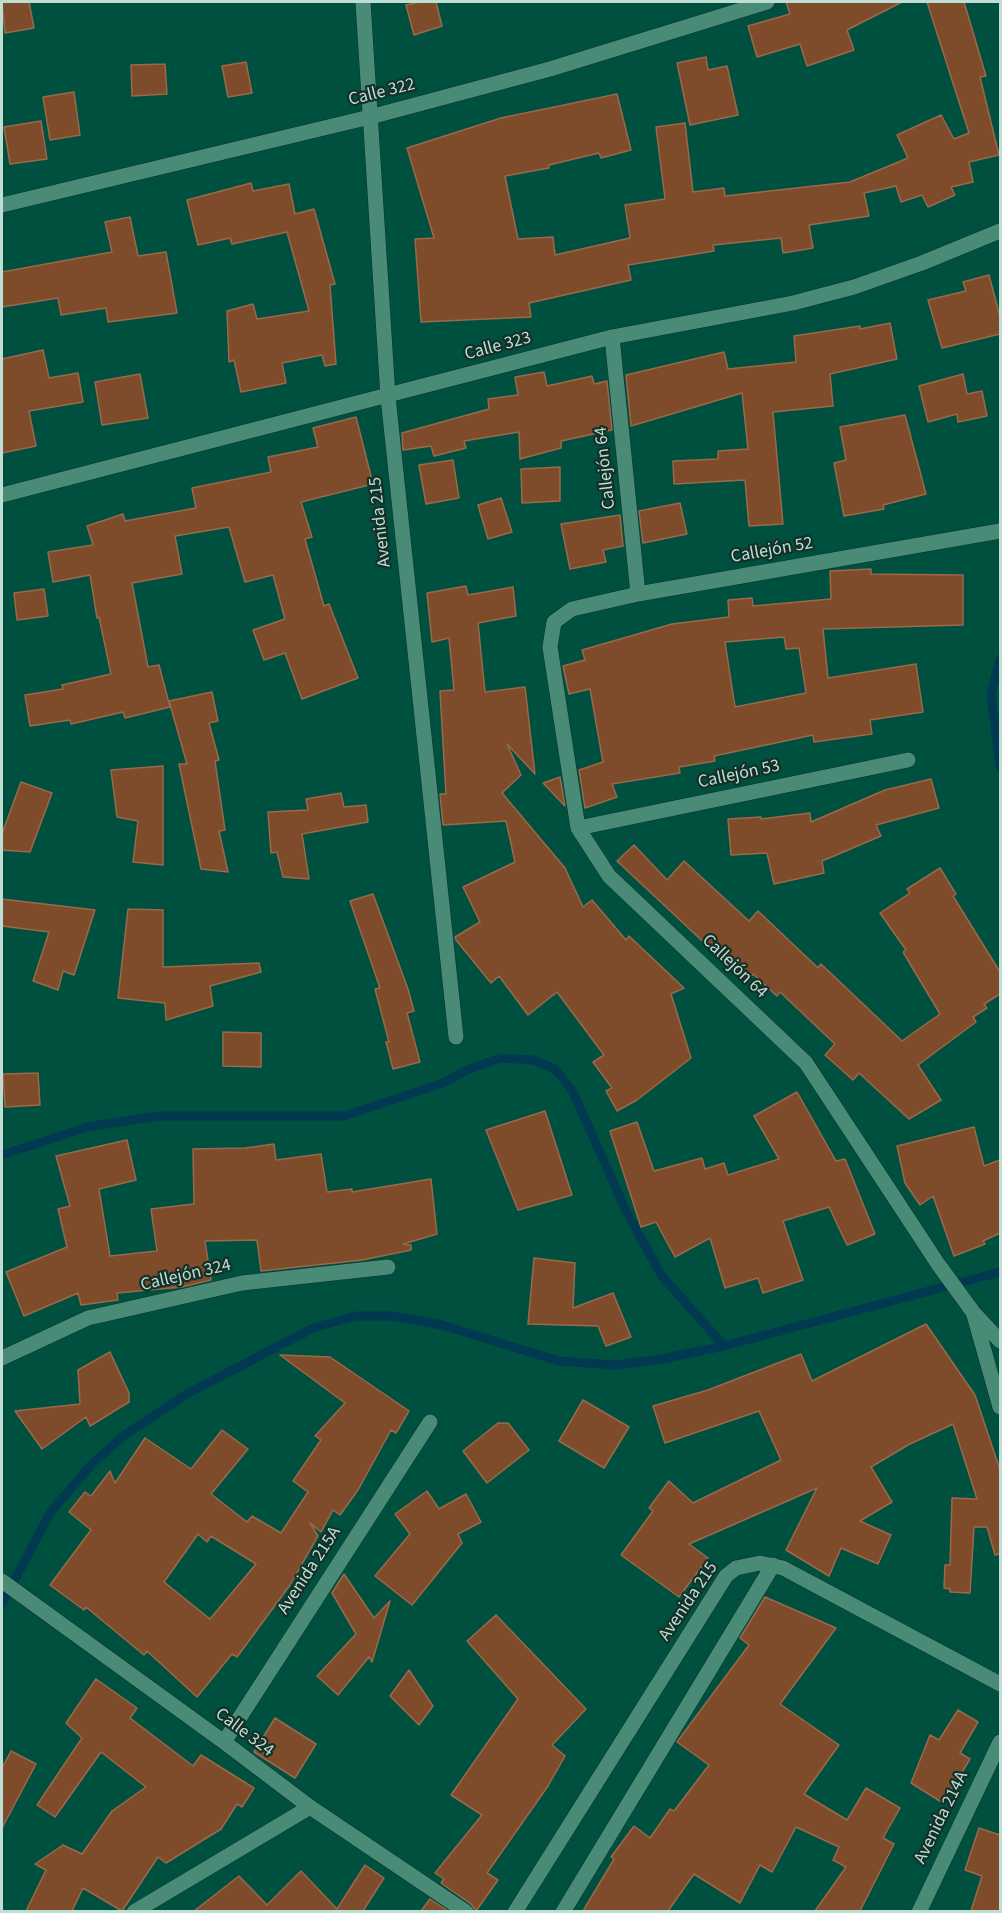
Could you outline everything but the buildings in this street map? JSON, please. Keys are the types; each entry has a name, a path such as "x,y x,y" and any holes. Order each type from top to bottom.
{"street":[{"name":"Avenida 215","path":"363,2 388,397 456,1037"},
{"name":"Calle 322","path":"2,205 370,117 625,48 767,2"},
{"name":"Calle 323","path":"2,495 388,397 612,337 793,303 854,287 922,263 1000,231"},
{"name":"Callejón 64","path":"612,337 638,594"},
{"name":"Callejón 52","path":"554,622 572,609 638,594 1000,531"},
{"name":"Callejón 64","path":"554,622 550,647 578,828 609,876 806,1063 938,1264 973,1312"},
{"name":"Callejón 53","path":"578,828 908,760"},
{"name":"Callejón 324","path":"2,1358 88,1318 242,1283 388,1267"},
{"path":"973,1312 1000,1341"},
{"path":"973,1312 1000,1407"},
{"name":"Avenida 215A","path":"224,1742 429,1422"},
{"name":"Avenida 215","path":"515,1911 726,1576 747,1564 773,1564"},
{"path":"563,1911 773,1564 1000,1684"},
{"name":"Calle 324","path":"2,1581 24,1600 224,1742 310,1807 466,1911"},
{"name":"Avenida 214A","path":"919,1911 1000,1742"},
{"path":"134,1911 310,1807"}],"waterway":[{"path":"1000,659 991,694 1000,767"},
{"path":"2,1155 87,1127 158,1116 344,1116 443,1083 469,1069 501,1058 534,1060 555,1069 572,1090 628,1215 662,1276 724,1346"},
{"path":"2,1604 50,1513 91,1465 123,1436 187,1394 313,1328 355,1316 392,1316 442,1325 559,1361 615,1365 661,1359 724,1346 1000,1272"}]}
